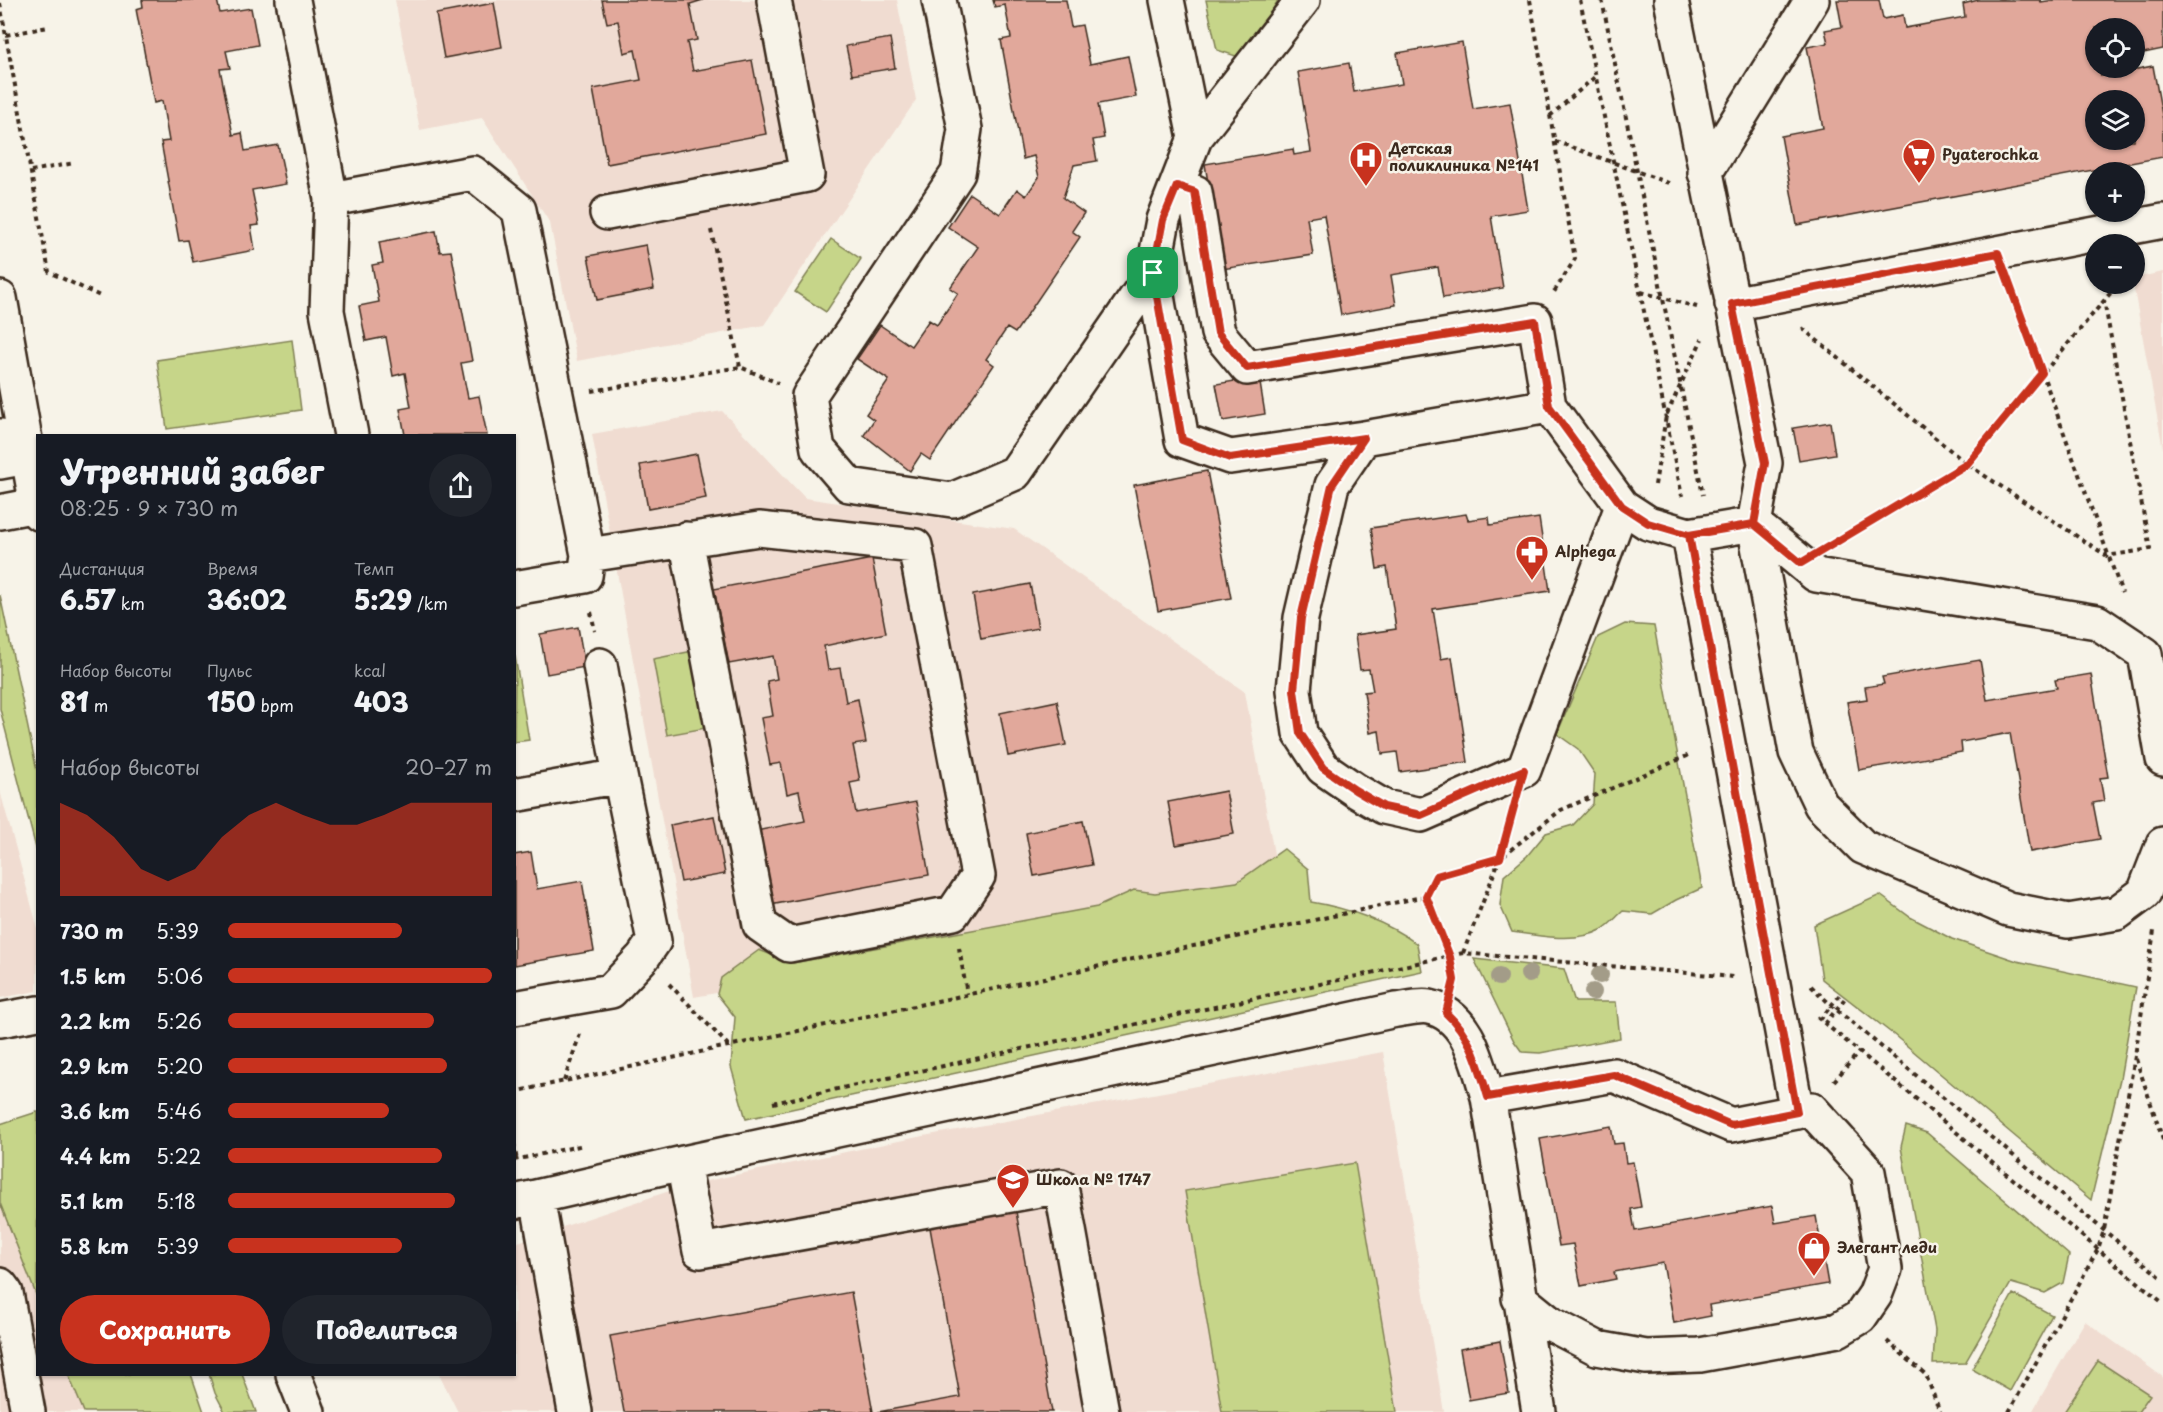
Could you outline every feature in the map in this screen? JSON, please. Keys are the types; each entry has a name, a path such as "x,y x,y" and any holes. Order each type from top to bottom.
{"main road":[{"path":"293,0 331,199 327,311 351,434"},
{"path":"607,213 807,175 774,0"},
{"path":"939,0 965,129 958,173 809,396 818,449 849,485 952,500 1015,473 1153,273"},
{"path":"1167,0 1195,138"},
{"path":"1303,0 1195,138 1163,220 1153,273 1182,440 1230,458 1364,438 1549,406"},
{"path":"1671,0 1705,173 1718,307 1765,463 1754,524 1796,752 1821,806 1863,847 2008,909 2068,921 2117,913 2144,893 2163,844"},
{"path":"1705,173 1812,0"},
{"path":"331,199 473,173 519,210 586,565"},
{"path":"1177,186 1195,192 1218,333 1247,368 1535,321 1549,406 1622,506 1648,523 1689,535 1754,524 1816,575 2097,622 2145,654 2163,759"},
{"path":"1718,307 2163,221"},
{"path":"0,298 24,471 0,512"},
{"path":"1364,438 1332,485 1301,618 1294,690 1300,733 1323,768 1384,807 1421,815 1524,770 1622,506"},
{"path":"516,587 586,565 686,539 759,529 915,546 978,876 953,913 789,945 760,925 686,539"},
{"path":"1689,535 1797,1112"},
{"path":"516,1008 611,991 643,957 654,941 620,776 600,664"},
{"path":"516,795 620,776"},
{"path":"575,1412 526,1199 683,1163 1396,1010 1427,1006 1446,1013 1459,1025 1475,1053 1488,1097 1539,1412"},
{"path":"0,1020 36,1014"},
{"path":"1488,1097 1614,1075 1731,1125 1811,1109 1868,1172 1885,1269 1875,1295 1860,1317 1838,1330 1700,1355 1646,1357 1598,1348 1551,1324 1519,1298"},
{"path":"683,1163 700,1251 1061,1186 1102,1412"},
{"path":"0,1285 6,1293 28,1412"},
{"path":"294,1376 308,1412"}],"path":[{"path":"1530,0 1575,259 1535,321"},
{"path":"1580,0 1689,535"},
{"path":"0,3 49,272 100,296"},
{"path":"6,34 48,27"},
{"path":"1,48 8,47"},
{"path":"1550,117 1596,76"},
{"path":"1554,141 1663,181"},
{"path":"31,171 74,163"},
{"path":"704,195 740,367"},
{"path":"1998,253 2124,600"},
{"path":"1641,292 1718,307"},
{"path":"1801,563 1967,464 2109,294"},
{"path":"1764,297 1967,464 2107,556 2150,549 2104,300"},
{"path":"556,397 740,367 809,396"},
{"path":"586,565 600,664"},
{"path":"1446,1013 1454,980 1450,957 1426,896 1436,876 1500,858 1561,810 1692,754"},
{"path":"1464,953 1500,858 1524,770"},
{"path":"2009,1412 2098,1249 2104,1230 2155,927 2144,893"},
{"path":"516,1092 1426,896"},
{"path":"959,950 967,994"},
{"path":"643,957 729,1046"},
{"path":"1820,1020 1841,993"},
{"path":"564,1082 593,994"},
{"path":"1826,1024 1846,998"},
{"path":"1813,1014 2163,1303"},
{"path":"2135,1056 2163,1140"},
{"path":"1860,1317 1926,1375 1940,1412"}],"shaded area":[{"path":"395,0 897,0 916,100 764,325 577,361 550,223 482,118 420,130"},
{"path":"2163,272 2163,449 2135,294 2145,294 2145,276"},
{"path":"722,411 805,498 1014,529 1245,692 1281,893 694,997 592,434"},
{"path":"0,791 36,922 36,991 0,998"},
{"name":"Школа № 1747","path":"1383,1052 1444,1412 458,1412 440,1376 516,1376 516,1243 687,1185 918,1137"},
{"path":"0,1203 36,1294 36,1376 69,1376 84,1412 0,1412"},
{"path":"2085,1321 2163,1377 2163,1412 2032,1412"}],"green space":[{"path":"1206,0 1278,0 1264,37 1245,59 1217,50"},
{"path":"831,239 861,259 826,312 795,292"},
{"path":"292,340 301,410 167,429 157,360"},
{"path":"0,595 36,766 36,848 0,709"},
{"path":"1625,624 1654,626 1702,888 1652,914 1623,911 1607,926 1592,934 1557,937 1512,932 1500,905 1504,876 1527,856 1546,833 1573,825 1593,804 1595,774 1578,749 1557,734 1598,637"},
{"path":"693,651 706,728 667,735 653,659"},
{"path":"516,662 529,740 516,742"},
{"path":"1284,849 1308,869 1311,902 1367,917 1405,936 1417,944 1422,971 746,1119 731,1067 735,1017 717,994 721,978 759,950 793,963 1097,907 1134,890 1155,893 1237,882"},
{"path":"1880,895 1910,917 1952,939 2017,961 2136,987 2120,1079 2091,1200 1894,1035 1822,979 1814,925"},
{"path":"1474,959 1564,969 1575,1002 1616,1002 1620,1038 1540,1053 1522,1052 1514,1041"},
{"path":"36,1113 36,1294 0,1203 0,1124"},
{"path":"1906,1126 1927,1133 2069,1255 2063,1283 2045,1293 2011,1283 1965,1363 1933,1364 1935,1330 1901,1147"},
{"path":"1355,1163 1397,1412 1222,1412 1185,1191"},
{"path":"2013,1294 2052,1315 2010,1391 1972,1369"},
{"path":"2098,1361 2150,1395 2138,1412 2064,1412"},
{"path":"69,1376 192,1376 204,1412 84,1412"},
{"path":"210,1376 243,1376 256,1412 225,1412"}],"building":[{"path":"142,0 217,0 220,13 251,8 258,45 226,51 230,68 220,69 233,135 242,133 245,151 278,145 286,184 252,190 259,225 251,226 255,250 193,262 188,240 179,241 161,142 169,141 162,101 154,103 136,9 143,7"},
{"path":"602,0 703,0 690,4 697,40 687,42 693,71 752,60 766,134 607,164 593,89 641,80 635,50 624,53 618,21 607,23"},
{"path":"993,0 1066,0 1071,27 1082,25 1090,64 1128,56 1136,97 1098,104 1104,138 1093,140 1097,161 1074,165 1063,198 1084,213 1072,231 1080,237 1015,333 1007,328 986,359 994,365 930,460 921,454 910,471 864,435 874,420 866,414 889,380 857,359 880,325 911,346 929,320 937,325 958,293 950,288 978,247 948,227 970,194 1000,214 1017,189 1026,196 1039,177 1034,156 1023,159 1001,40 1011,38 1005,5 995,7"},
{"path":"1837,0 1879,0 1883,19 1903,15 1905,28 1965,17 1963,4 1978,0 2040,0 2041,2 2163,0 2163,49 2145,53 2145,18 2085,18 2085,78 2145,78 2145,68 2153,66 2163,120 2163,157 2136,162 2085,162 2085,171 1797,225 1781,136 1823,128 1807,47 1828,43 1825,30 1842,27"},
{"path":"494,3 502,47 444,58 436,14"},
{"path":"890,38 895,68 852,75 846,46"},
{"name":"Детская поликлиника №141","path":"1462,42 1473,109 1510,103 1528,210 1491,216 1503,288 1443,298 1438,267 1391,275 1396,305 1341,315 1324,215 1307,218 1313,255 1222,269 1205,164 1293,149 1294,155 1311,152 1298,72 1349,63 1354,92 1402,84 1397,53"},
{"path":"436,231 440,252 451,251 472,361 461,363 468,398 479,396 487,434 405,434 400,409 411,407 405,373 393,376 386,337 366,341 359,306 379,302 372,265 383,263 379,242"},
{"path":"646,245 654,289 597,300 588,256"},
{"path":"1259,377 1265,414 1223,421 1216,384"},
{"path":"1830,422 1835,454 1799,460 1793,428"},
{"path":"697,454 706,498 648,509 640,465"},
{"path":"1207,471 1231,598 1158,611 1134,485"},
{"path":"1466,514 1468,520 1489,517 1490,525 1539,518 1550,591 1433,609 1441,659 1452,657 1468,762 1400,772 1397,752 1382,754 1379,731 1370,733 1364,692 1373,691 1369,669 1360,670 1355,635 1396,629 1387,567 1377,569 1371,528"},
{"path":"872,559 886,633 824,646 828,670 840,668 846,702 858,699 866,743 853,745 860,781 850,783 856,813 916,802 929,875 770,905 756,831 805,821 799,791 787,794 781,763 770,765 761,718 773,716 767,681 777,679 773,656 729,664 714,589"},
{"path":"1030,584 1038,628 981,639 973,595"},
{"path":"578,627 585,667 547,674 540,634"},
{"path":"1980,660 1987,700 2057,688 2055,680 2091,674 2108,777 2100,778 2104,801 2093,803 2100,839 2030,852 2010,733 1961,742 1962,752 1859,770 1847,702 1867,699 1865,687 1884,684 1882,677"},
{"path":"1057,701 1066,745 1008,756 1000,713"},
{"path":"1226,791 1234,834 1176,845 1168,802"},
{"path":"714,816 725,874 681,882 670,825"},
{"path":"1083,821 1092,865 1034,876 1026,833"},
{"path":"531,852 537,889 582,881 594,951 516,965 516,855"},
{"path":"1611,1126 1614,1144 1623,1143 1626,1163 1633,1162 1641,1207 1631,1209 1635,1231 1772,1206 1775,1223 1816,1216 1828,1284 1709,1305 1711,1316 1674,1323 1663,1263 1614,1272 1616,1279 1581,1286 1573,1244 1559,1246 1540,1139"},
{"path":"1015,1206 1052,1412 878,1412 960,1397 929,1222"},
{"path":"851,1292 873,1412 624,1412 610,1336"},
{"path":"1500,1341 1509,1393 1469,1400 1460,1349"}],"place":[{"name":"Pyaterochka","path":"1919,184"},
{"name":"Детская поликлиника №141","path":"1366,187"},
{"name":"Alphega","path":"1532,581"},
{"name":"Школа № 1747","path":"1013,1209"},
{"name":"Элегант леди","path":"1814,1277"}],"route":[{"path":"1153,273 1163,220 1177,186 1195,192 1218,333 1247,368 1535,321 1549,406 1622,506 1648,523 1689,535 1710,532 1754,524 1765,463 1732,304 1998,253 2042,373 1967,464 1801,563 1754,524 1689,535 1797,1112 1731,1125 1614,1075 1488,1097 1475,1053 1459,1025 1446,1013 1454,980 1450,957 1426,896 1436,876 1500,858 1524,770 1421,815 1384,807 1323,768 1300,733 1294,690 1301,618 1332,485 1364,438 1230,458 1182,440 1153,273"}]}
